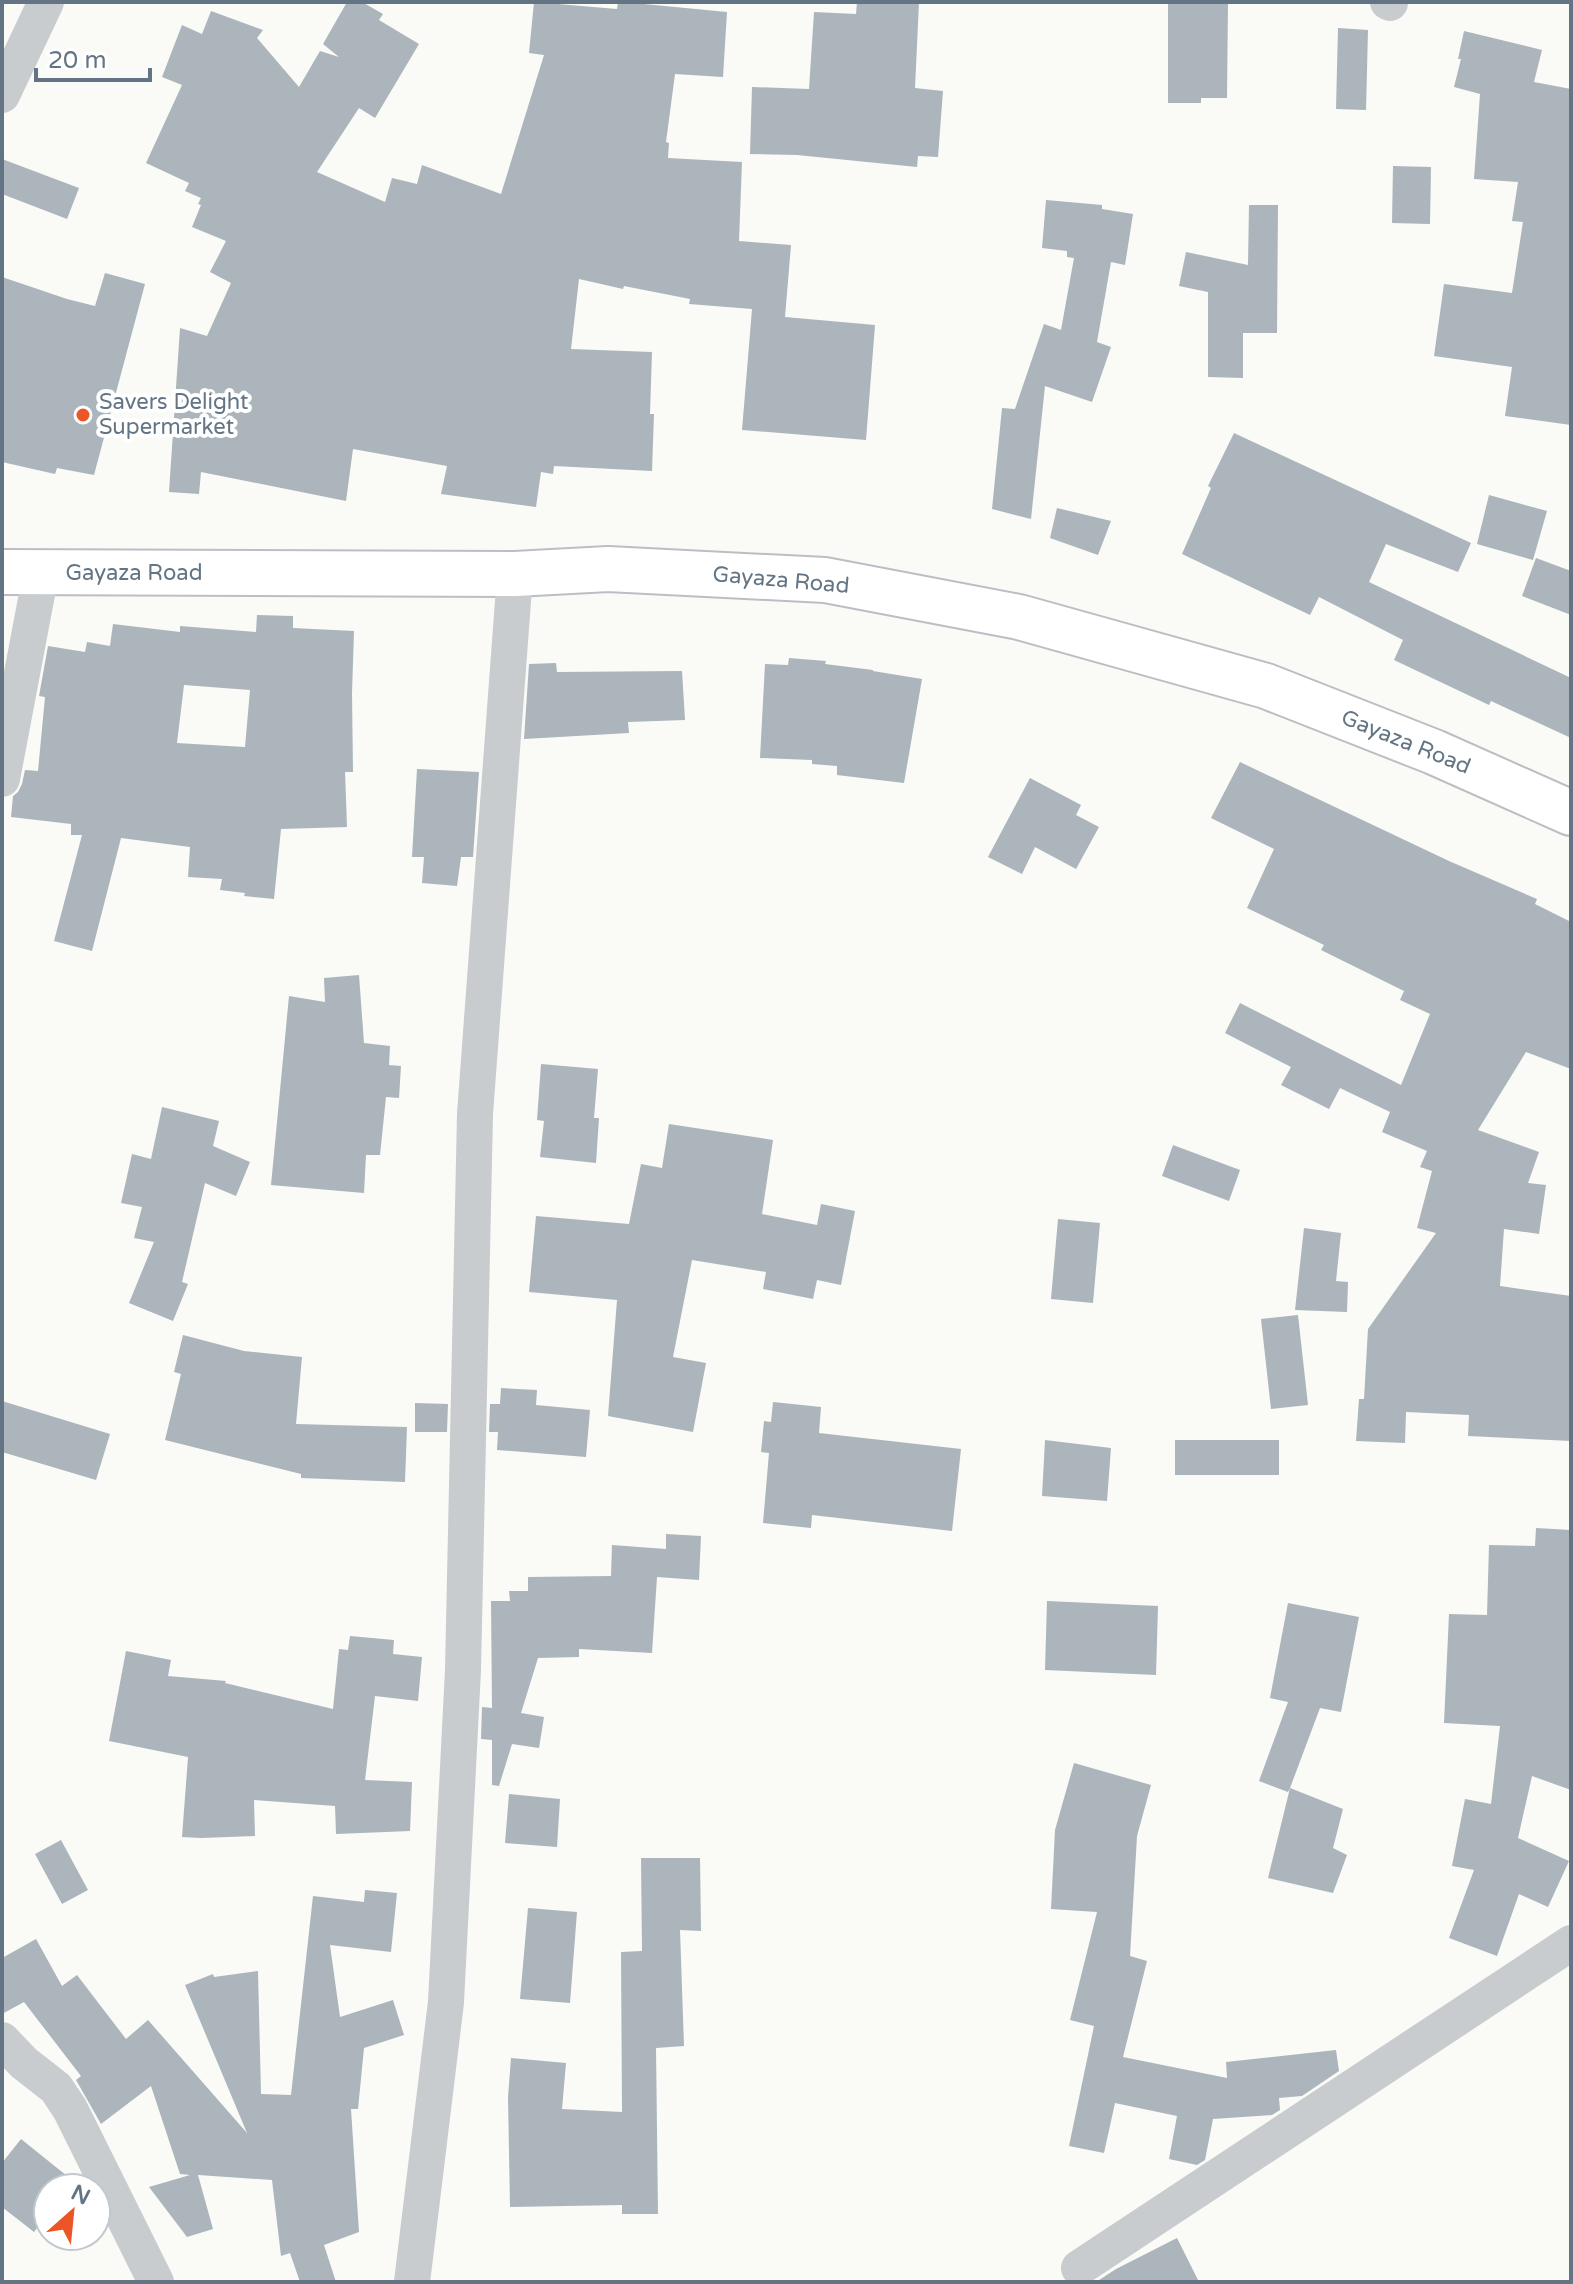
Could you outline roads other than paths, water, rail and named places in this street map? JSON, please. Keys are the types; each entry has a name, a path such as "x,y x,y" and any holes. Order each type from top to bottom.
{"main road":[{"name":"Gayaza Road","path":"22,572 515,574 608,569 825,580 1019,617 1266,686 1434,752 1571,813"}],"street":[{"path":"2,95 46,2"},
{"path":"2,779 22,572"},
{"path":"412,2282 446,2002 463,1670 475,1114 515,574"},
{"path":"1079,2268 1571,1943"},
{"path":"2,2040 24,2063 56,2088 70,2109 156,2282"}],"place":[{"name":"Savers Delight Supermarket","path":"83,415"}]}
